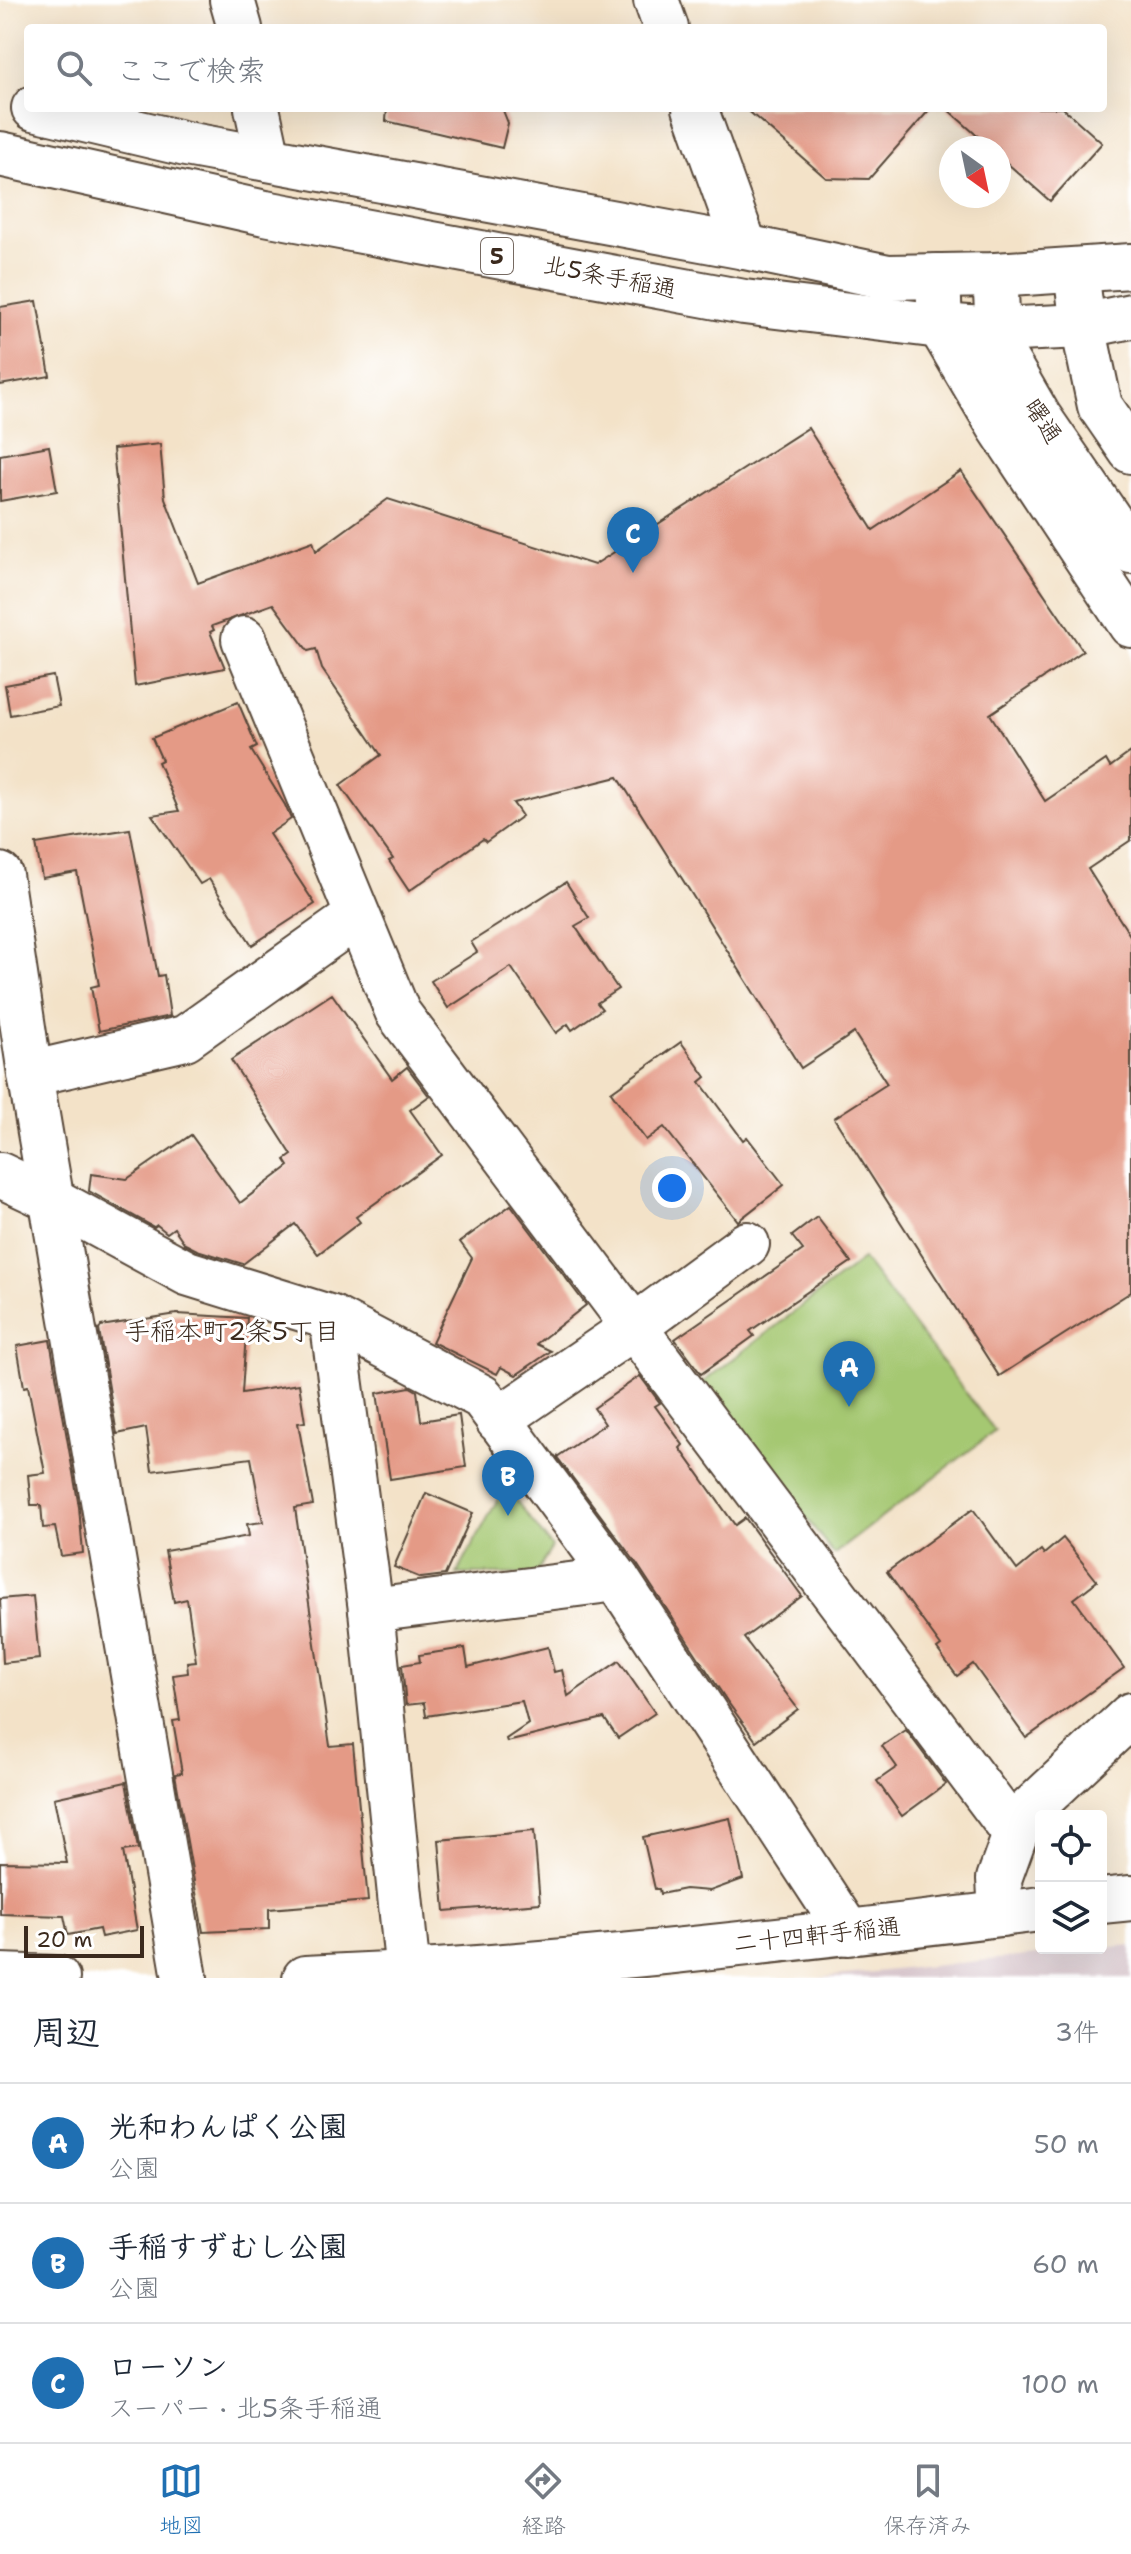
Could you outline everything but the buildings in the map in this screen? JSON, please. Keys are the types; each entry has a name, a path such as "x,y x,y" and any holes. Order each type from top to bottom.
{"main road":[{"path":"232,0 239,24"},
{"path":"656,0 665,24"},
{"name":"5","path":"0,100 24,105"},
{"name":"5","path":"52,112 186,144 745,247 888,277 995,275 1131,266"},
{"path":"258,112 268,159"},
{"path":"696,112 745,247"},
{"name":"北5条手稲通","path":"0,154 265,213 713,296 940,326 998,330 1083,326 1131,316"},
{"path":"1076,271 1083,326 1100,406 1131,451"},
{"name":"曙通","path":"995,275 998,330 1003,355 1039,417 1131,551"},
{"path":"938,276 940,326 999,426 1131,625"},
{"path":"244,639 398,1013 1015,1834"},
{"path":"0,875 30,1074 185,1978"},
{"path":"30,1074 185,1038 357,916"},
{"path":"0,1175 51,1199 187,1273 332,1318 482,1397 617,1579 849,1933"},
{"path":"498,1420 634,1327 747,1244"},
{"path":"332,1318 371,1610 408,1974"},
{"path":"371,1610 617,1579"},
{"path":"1021,1912 999,1879 1021,1818 1131,1715"},
{"path":"1107,1900 1131,1898"},
{"name":"二十四軒手稲通","path":"305,1978 408,1974 849,1933 1021,1912"},
{"path":"0,1976 57,1978"}],"shaded area":[{"path":"1131,1945 1131,1978 817,1978 1045,1954 1107,1954 1107,1948"}],"green space":[{"path":"863,1259 995,1431 834,1554 702,1383"},
{"path":"505,1486 552,1547 536,1574 457,1574"}],"place":[{"name":"ローソン","path":"633,573"},
{"name":"光和わんぱく公園","path":"849,1407"},
{"name":"手稲すずむし公園","path":"508,1516"}],"district":[{"name":"手稲本町2条5丁目","path":"232,1330"}]}
